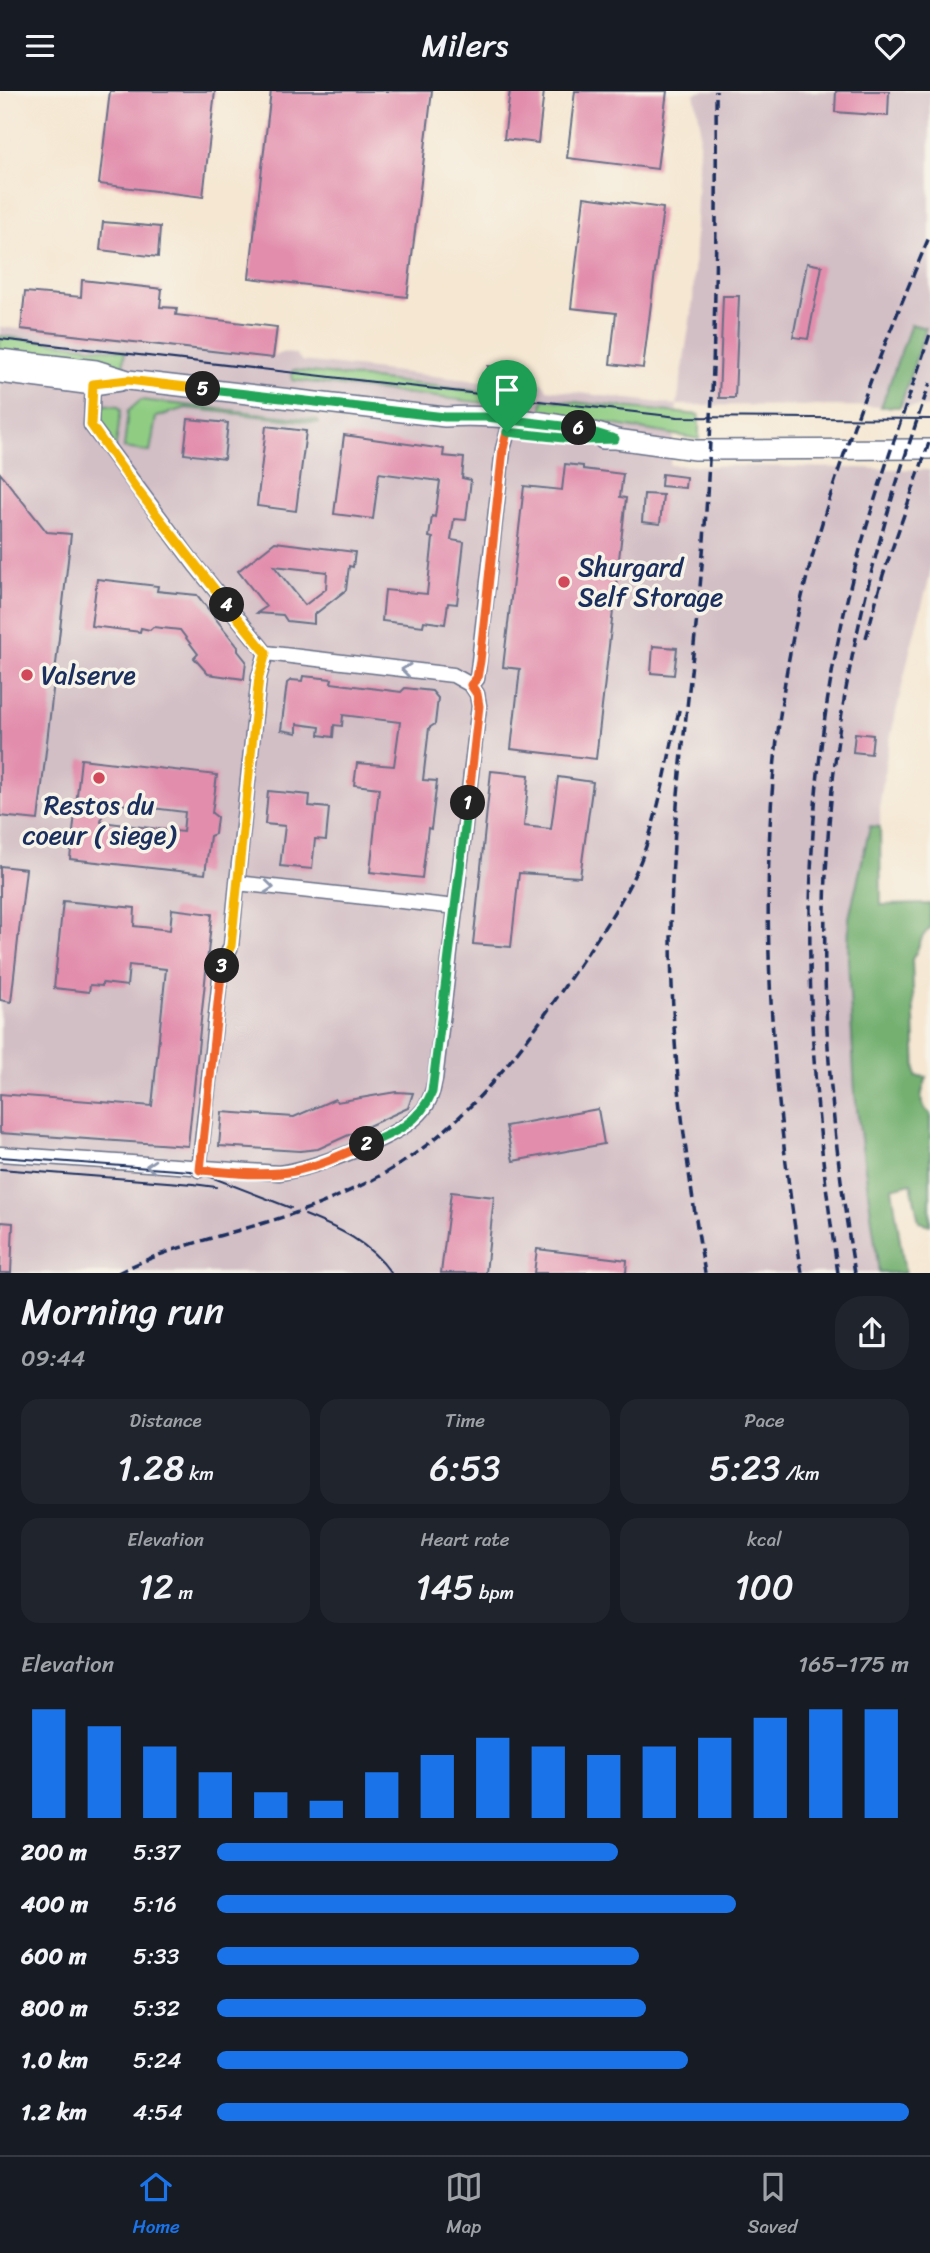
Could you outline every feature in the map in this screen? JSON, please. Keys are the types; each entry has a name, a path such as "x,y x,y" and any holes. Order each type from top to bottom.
{"street":[{"path":"0,359 96,370 128,380 445,417 465,425 591,430 615,439 695,450 930,449"},
{"path":"0,373 93,384 128,380"},
{"path":"0,1154 260,1174 295,1171 324,1162 406,1126 423,1111 435,1080 456,907 479,706 477,694 471,685 453,675 266,653 195,565 91,425 93,384"},
{"path":"471,685 477,678 503,449 509,426"},
{"path":"200,1170 221,969 231,946 259,677 266,653"},
{"path":"237,883 456,907"}],"shaded area":[{"path":"930,91 930,407 677,405 693,301 700,122 694,93"},
{"path":"0,327 270,358 281,353 296,354 302,361 521,386 527,381 542,382 547,389 677,405 670,465 930,472 930,576 887,753 880,803 883,1125 905,1273 0,1273"}],"green space":[{"path":"911,324 926,328 900,407 881,407"},
{"path":"0,336 125,351 123,369 0,351"},
{"path":"293,370 486,392 485,403 292,380"},
{"path":"543,399 699,415 699,439 541,415"},
{"path":"141,400 317,420 319,423 186,408 156,417 150,452 124,448 128,411"},
{"path":"100,404 118,406 121,410 115,452 96,424"},
{"path":"870,826 880,827 881,905 930,904 930,929 912,959 916,1076 927,1077 922,1101 930,1114 930,1225 919,1222 911,1183 892,1188 905,1273 879,1273 855,1094 848,957 849,918"}],"building":[{"path":"110,91 215,91 203,197 99,184"},
{"path":"271,91 432,91 407,297 249,278"},
{"path":"510,91 544,91 538,143 504,139"},
{"path":"575,91 667,91 657,169 567,158"},
{"path":"836,91 889,91 888,116 835,112"},
{"path":"584,197 663,208 643,368 610,364 616,313 571,308"},
{"path":"103,222 160,227 158,257 100,250"},
{"path":"807,263 822,266 808,339 793,337"},
{"path":"82,280 162,289 160,307 177,308 176,315 277,327 273,358 21,329 25,292 81,297"},
{"path":"723,296 739,296 735,398 719,398"},
{"path":"488,366 508,368 508,374 513,375 512,385 486,383"},
{"path":"188,419 228,423 224,459 184,454"},
{"path":"266,426 306,431 296,511 257,506"},
{"path":"344,435 444,449 443,456 464,458 462,478 471,480 466,520 454,519 451,540 464,542 457,604 448,603 445,624 424,621 423,626 382,621 385,590 427,594 433,538 429,537 440,481 379,473 373,519 334,514"},
{"name":"Shurgard Self Storage","path":"565,464 623,474 620,497 626,498 596,759 511,749 520,669 503,667 524,486 562,490"},
{"name":"Valserve","path":"0,473 47,532 71,534 38,820 0,816"},
{"path":"662,474 686,477 685,488 661,486"},
{"path":"644,494 663,495 660,524 642,522"},
{"path":"275,542 355,552 353,567 349,566 346,590 314,615 314,624 287,621 283,615 257,613 266,607 238,571","holes":["274,566 327,572 326,589 305,605"]},
{"path":"97,579 158,586 157,591 197,595 246,661 244,679 208,674 194,658 198,654 180,630 153,627 150,630 141,628 140,632 91,626"},
{"path":"653,646 677,648 674,675 651,673"},
{"path":"303,676 332,679 331,683 401,692 405,688 432,691 438,698 435,724 429,728 423,780 437,781 422,878 370,872 379,788 354,785 357,763 394,766 400,722 343,715 342,726 334,725 333,737 319,735 320,727 297,724 297,733 281,730 287,683 291,680 302,681"},
{"path":"855,733 873,735 871,754 853,752"},
{"path":"81,759 217,775 212,813 217,817 215,834 210,836 205,874 70,859","holes":["104,802 185,812 183,832 101,822"]},
{"path":"491,771 529,775 524,826 551,829 558,777 593,782 580,877 519,873 511,947 473,944"},
{"path":"268,791 310,795 309,806 329,808 326,840 315,839 312,869 280,866 285,826 265,824"},
{"path":"0,866 26,869 11,1002 0,1000"},
{"path":"63,901 135,908 134,926 170,930 172,909 212,914 188,1146 0,1133 0,1094 152,1106 166,969 129,965 127,986 102,983 102,986 90,985 89,992 54,988"},
{"path":"396,1092 413,1093 408,1108 318,1149 300,1151 219,1146 222,1112 294,1117 335,1099 337,1102"},
{"path":"598,1109 604,1144 513,1161 506,1126"},
{"path":"451,1192 494,1197 486,1273 441,1273"},
{"path":"1,1222 13,1223 11,1273 0,1273"},
{"path":"537,1249 627,1260 626,1273 534,1273"}],"tram line":[{"path":"0,339 678,417 930,419"},
{"path":"0,1157 190,1171 291,1208"},
{"path":"0,1169 216,1187"},
{"path":"305,1215 353,1238 373,1253 391,1273"}],"railway":[{"path":"705,1273 689,1176 678,1078 671,931 678,793 701,571 711,417 715,309 716,91"},
{"path":"802,1273 780,1110 769,946 773,781 782,699 809,568 838,471 891,329 930,235"},
{"path":"838,1273 818,1111 812,1030 811,869 816,789 826,708 859,552 930,334"},
{"path":"855,1273 836,1137 826,1000 825,931 832,793 847,681 866,595 889,510 930,383"},
{"path":"866,638 883,575 930,440"},
{"path":"118,1273 186,1246 304,1210 362,1185 427,1145 482,1094 529,1036 627,890 641,860 653,822 680,706"}],"place":[{"name":"Shurgard Self Storage","path":"564,582"},
{"name":"Valserve","path":"27,675"},
{"name":"Restos du coeur ( siege)","path":"99,778"}],"route":[{"path":"128,380 445,417 486,417 537,422 591,430 615,439 582,440 507,432 480,661 477,678 471,685 477,694 479,706 435,1080 428,1103 406,1126 309,1167 260,1174 200,1170 221,969 231,946 259,677 266,653 195,565 91,425 93,384 128,380"}]}
